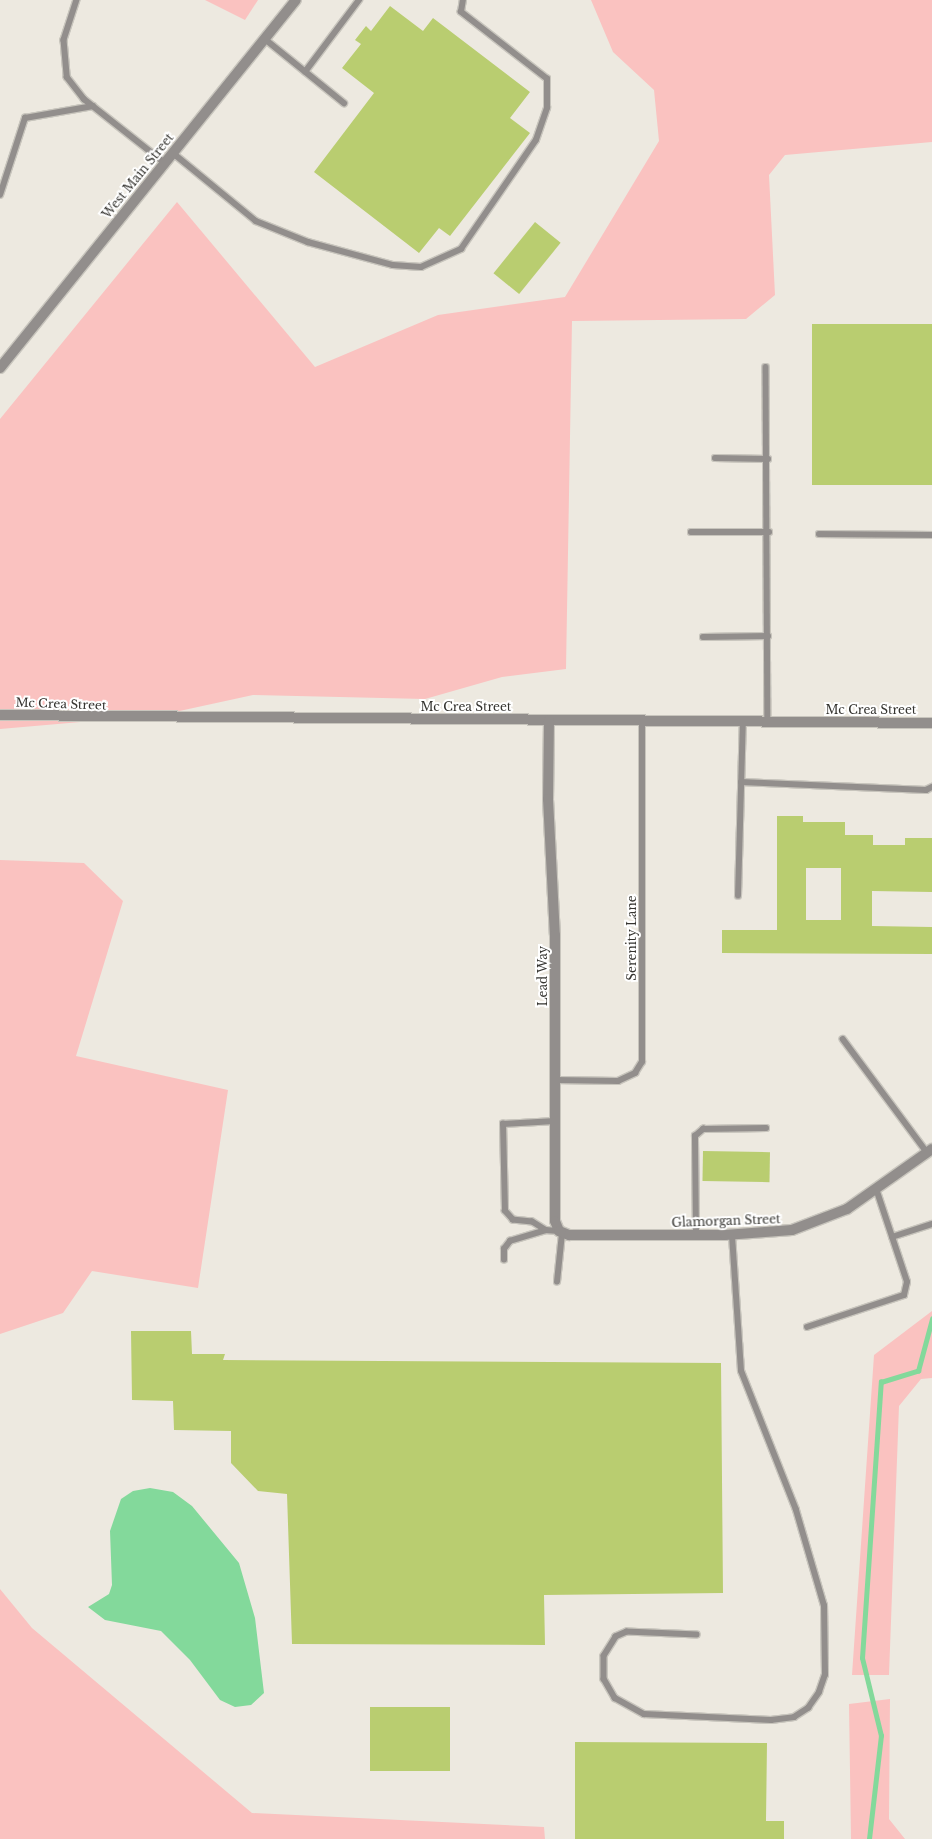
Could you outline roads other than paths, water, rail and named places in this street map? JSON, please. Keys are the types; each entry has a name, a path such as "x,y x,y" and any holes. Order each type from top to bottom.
{"street":[{"name":"West Main Street","path":"0,368 296,0"},
{"name":"Mc Crea Street","path":"0,715 932,723"},
{"name":"Lead Way","path":"549,720 555,1080 554,1222 561,1232"},
{"name":"Glamorgan Street","path":"561,1232 732,1235 778,1232 813,1224 847,1209 930,1151"}],"lane":[{"path":"77,0 64,40 63,65 74,89 165,163"},
{"path":"305,72 359,0"},
{"path":"173,153 256,221 308,242 393,266 421,267 461,249 536,140 547,108 547,79 461,12 463,0"},
{"path":"265,39 344,103"},
{"path":"0,195 25,118 93,106"},
{"path":"766,367 769,532 768,721"},
{"path":"715,458 768,459"},
{"path":"691,532 769,532"},
{"path":"819,534 932,535"},
{"path":"702,637 768,636"},
{"name":"Serenity Lane","path":"555,1080 618,1081 635,1073 642,1062 642,720"},
{"path":"738,896 743,721"},
{"path":"741,782 926,790 932,787"},
{"path":"843,1038 930,1151"},
{"path":"555,1121 503,1124 505,1211 513,1220 532,1222 545,1230 561,1232 556,1282"},
{"path":"696,1235 695,1136 702,1129 766,1128"},
{"path":"807,1327 904,1295 907,1282 876,1189"},
{"path":"892,1237 932,1224"},
{"path":"504,1260 504,1249 510,1241 545,1230"},
{"path":"697,1635 627,1632 610,1641 604,1656 604,1679 615,1698 644,1714 772,1720 794,1717 808,1708 819,1692 825,1675 824,1606 796,1510 741,1372 732,1235"}],"waterway":[{"path":"869,1839 881,1736 862,1658 881,1382 918,1371 932,1319"}]}
